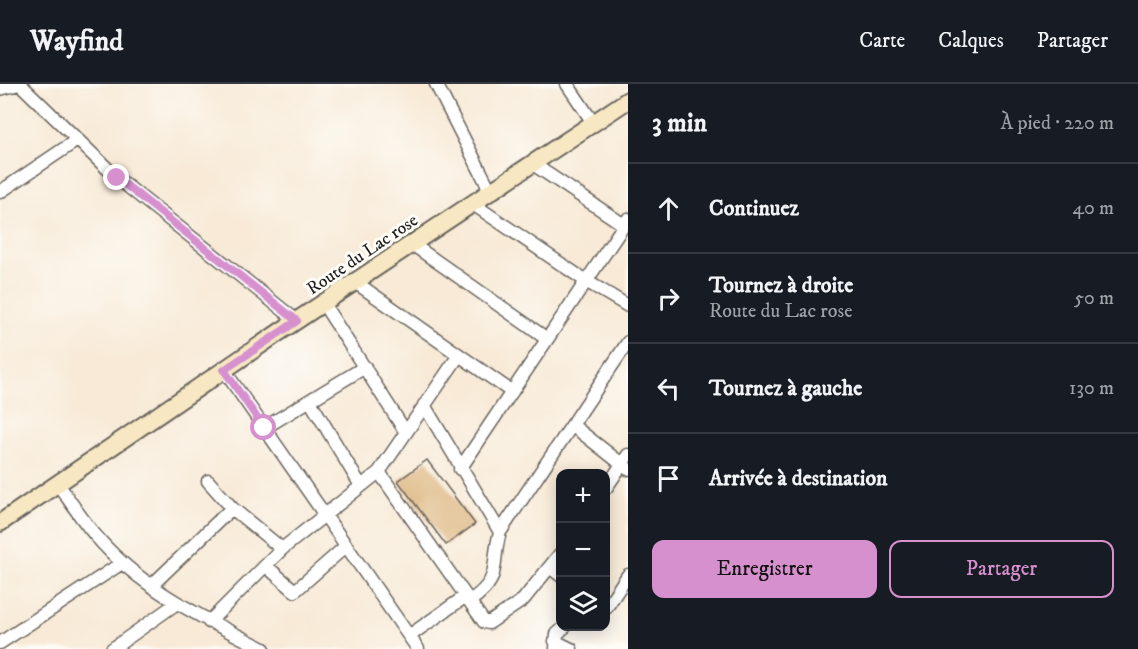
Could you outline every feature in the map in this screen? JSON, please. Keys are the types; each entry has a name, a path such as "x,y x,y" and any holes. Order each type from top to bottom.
{"main road":[{"name":"Route du Lac rose","path":"0,523 354,282 628,100"}],"street":[{"path":"0,89 20,84 117,178 297,321"},
{"path":"436,84 491,192"},
{"path":"567,84 594,124"},
{"path":"0,192 77,140"},
{"path":"460,469 626,222 533,164"},
{"path":"473,204 586,281 628,306"},
{"path":"412,244 547,339"},
{"path":"354,282 512,392"},
{"path":"323,303 405,430"},
{"path":"409,636 488,588 494,569 494,555 500,532 628,342"},
{"path":"209,622 282,549 379,472 405,430 459,355"},
{"path":"264,428 365,367"},
{"path":"224,370 418,649"},
{"path":"310,401 361,486"},
{"path":"423,405 500,532"},
{"path":"572,425 626,463 610,483"},
{"path":"379,472 480,619 489,623 523,600 556,572"},
{"path":"208,481 232,507 282,549"},
{"path":"58,484 95,536 122,563 177,603 209,622 264,649"},
{"path":"151,586 232,507"},
{"path":"266,566 295,591 346,546"},
{"path":"0,643 122,563"},
{"path":"610,602 628,575"},
{"path":"112,649 177,603"},
{"path":"561,631 557,634 556,645 571,649"}],"building":[{"path":"427,460 475,524 446,545 398,481"}],"route":[{"path":"117,178 297,321 224,370 264,428"}]}
